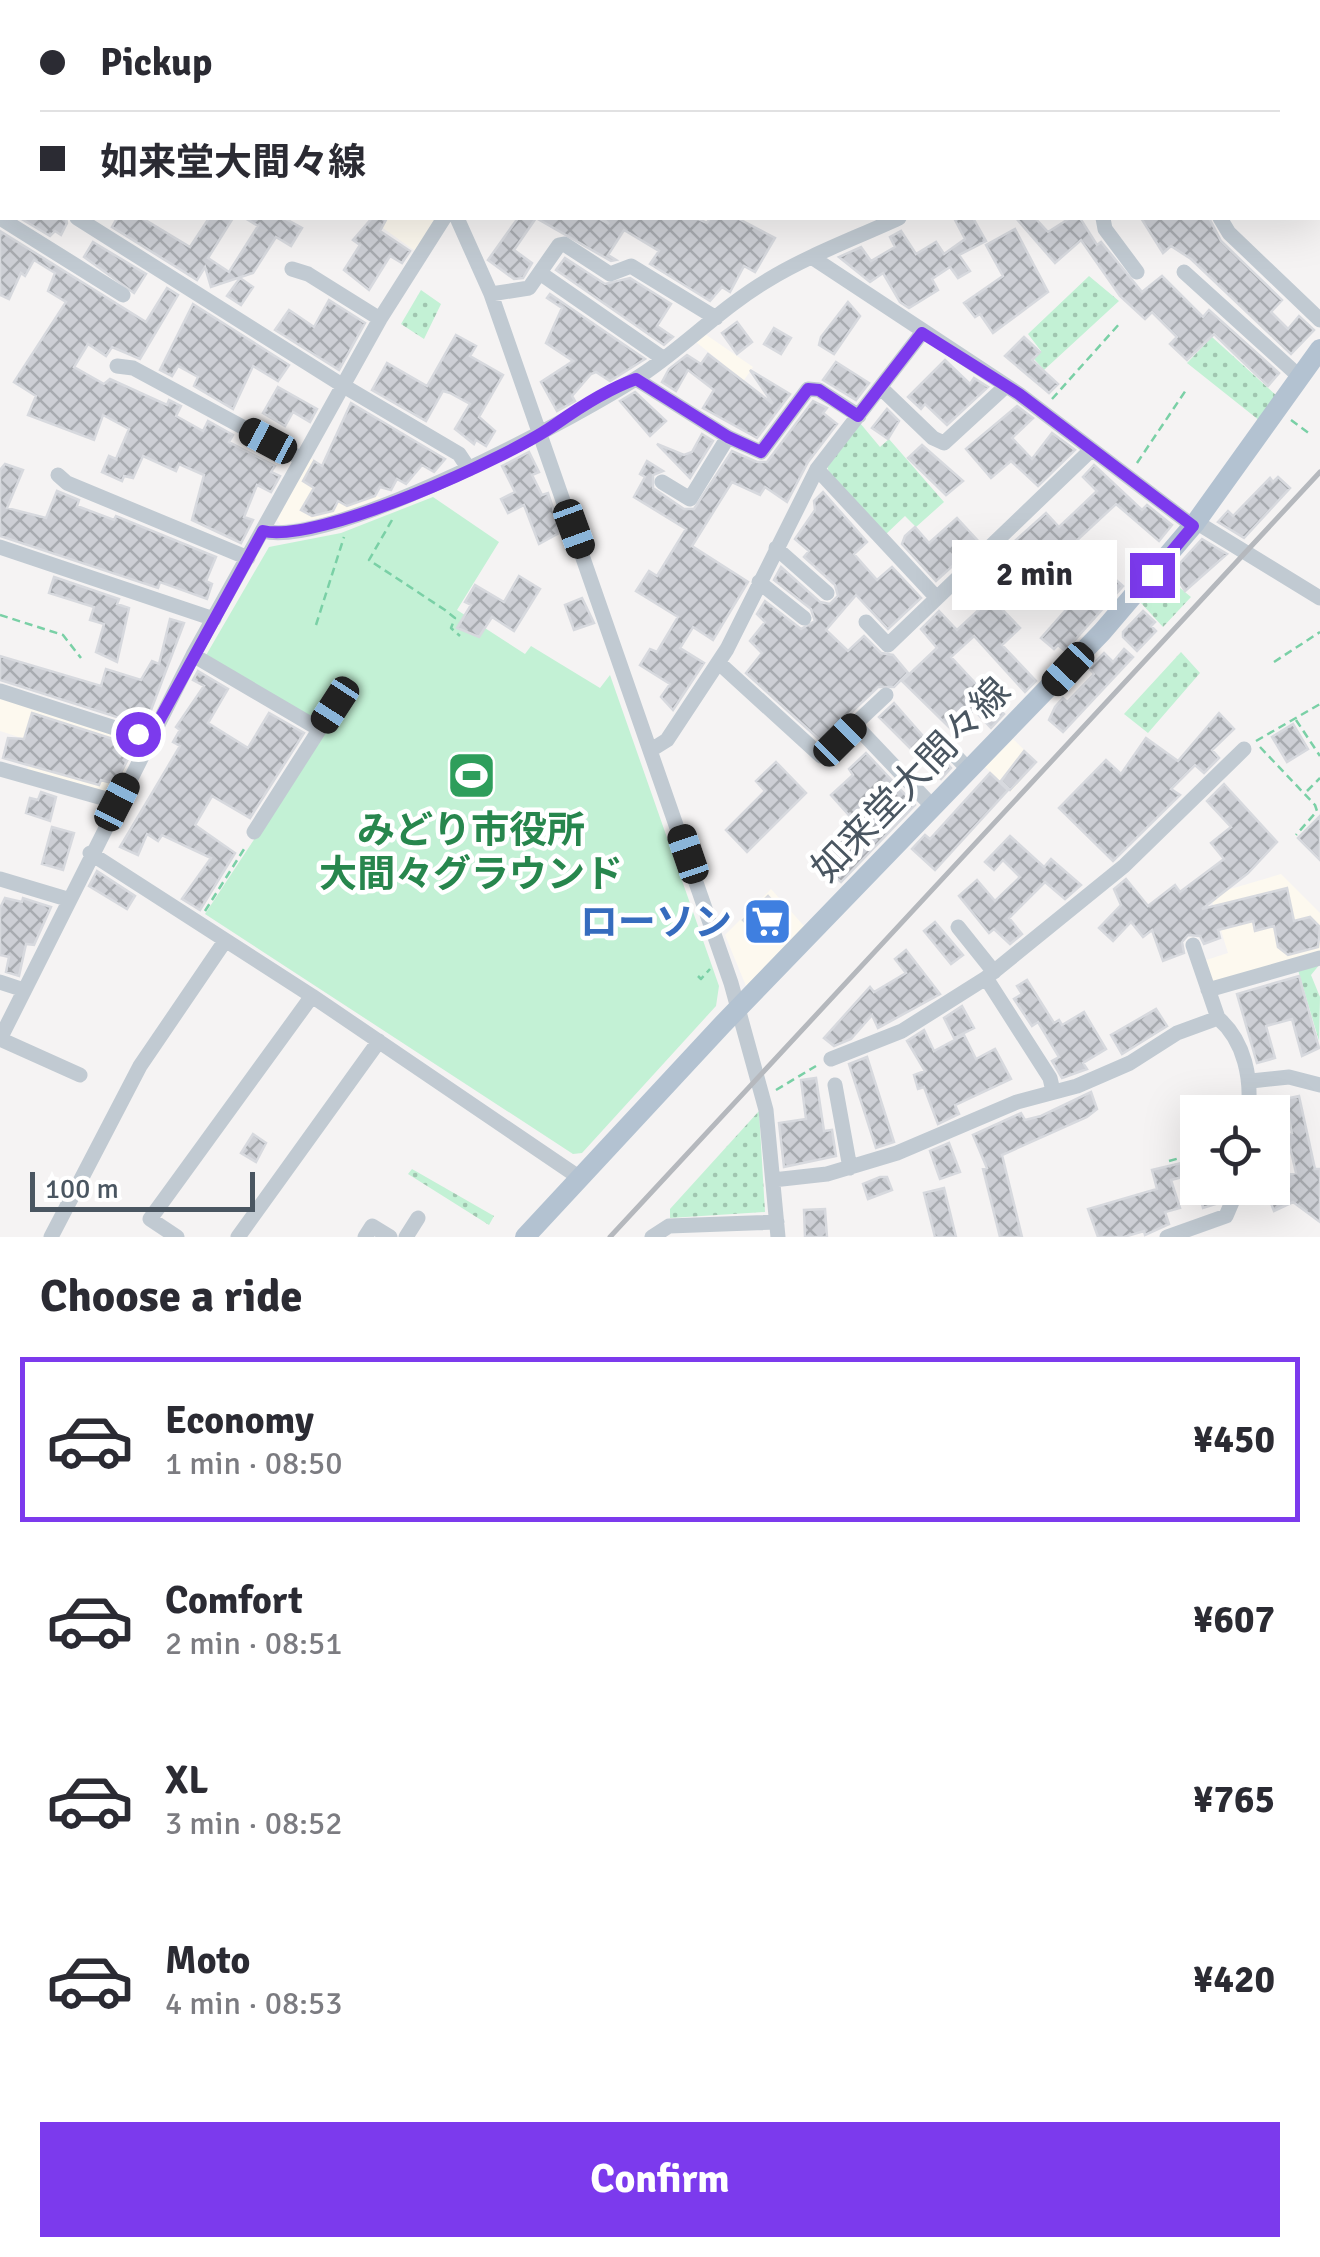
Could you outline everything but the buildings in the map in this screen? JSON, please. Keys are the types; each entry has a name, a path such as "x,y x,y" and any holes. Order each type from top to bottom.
{"main road":[{"name":"如来堂大間々線","path":"525,1237 1102,632 1194,524 1320,349"}],"street":[{"path":"3,220 124,295"},
{"path":"80,220 342,386 459,454 469,469"},
{"path":"80,1075 0,1039 90,853 193,655 380,318 443,220"},
{"path":"457,220 491,294 651,750 738,1010 764,1101 778,1230 663,1228 652,1237"},
{"path":"263,531 276,533 342,520 469,469 636,379 757,286 895,220"},
{"path":"1103,220 1104,229 1137,272"},
{"path":"1224,221 1229,233 1320,320"},
{"path":"491,294 526,290 564,244 610,274 631,266 716,318"},
{"path":"813,258 1006,386 1194,524 1320,598"},
{"path":"292,269 308,274 380,318"},
{"path":"1184,272 1301,378"},
{"path":"540,273 664,359"},
{"path":"651,750 666,740 718,663 817,469 922,333"},
{"path":"117,366 133,368 302,459"},
{"path":"636,379 728,437 764,451 808,389 814,388 858,416"},
{"path":"880,388 933,438 944,443 954,439 1006,386"},
{"path":"662,482 690,499 728,437"},
{"path":"866,622 888,645 1090,450"},
{"path":"817,469 935,596"},
{"path":"58,475 67,483 248,558"},
{"path":"0,547 214,618"},
{"path":"776,548 827,594"},
{"path":"759,582 804,618"},
{"path":"193,655 319,730"},
{"path":"718,663 817,756 825,756 886,696"},
{"path":"0,691 149,739"},
{"path":"254,832 335,705"},
{"path":"855,726 933,807"},
{"path":"945,745 969,770"},
{"path":"831,1059 925,1017 990,975 1169,825 1250,745"},
{"path":"0,769 117,802"},
{"path":"90,853 379,1040 580,1178"},
{"path":"0,879 67,899"},
{"path":"958,927 990,975 1054,1091"},
{"path":"51,1237 140,1066 225,940"},
{"path":"1192,946 1218,1018 1231,1032 1250,1081 1249,1095"},
{"path":"1208,990 1320,958"},
{"path":"0,982 24,990"},
{"path":"177,1237 150,1219 312,996"},
{"path":"774,1180 850,1168 1130,1062 1177,1033 1218,1018"},
{"path":"238,1237 379,1040"},
{"path":"1250,1081 1289,1077 1320,1085"},
{"path":"835,1085 850,1168"},
{"path":"1167,1237 1226,1216 1231,1205"},
{"path":"406,1237 418,1218"},
{"path":"365,1237 372,1226 390,1237"}],"path":[{"path":"1064,387 1121,322"},
{"path":"1128,477 1186,390"},
{"path":"1278,411 1310,434"},
{"path":"396,510 369,560 445,610 454,618 450,628 460,636"},
{"path":"316,626 342,557 346,528"},
{"path":"0,615 63,636 81,658"},
{"path":"1274,662 1320,632"},
{"path":"1296,835 1317,811 1306,793 1250,745 1320,704"},
{"path":"1294,718 1320,756"},
{"path":"1306,793 1320,778"},
{"path":"203,916 254,832"},
{"path":"698,976 701,979 716,966"},
{"path":"764,1101 788,1080 831,1059"},
{"path":"1169,1161 1180,1158"}],"shaded area":[{"path":"372,220 435,220 415,251"},
{"path":"705,334 753,367 740,386 716,372 722,363 696,342"},
{"path":"310,458 381,498 334,515 281,525 277,520"},
{"path":"0,697 137,741 116,790 109,792 27,770 34,742 0,731"},
{"path":"1013,739 1037,762 1011,792 985,767"},
{"path":"1281,874 1320,913 1320,952 1211,985 1203,961 1228,953 1210,895"},
{"path":"771,889 804,926 746,986 725,935"}],"green space":[{"path":"1089,276 1119,301 1044,370 1034,359 1041,351 1028,334"},
{"path":"421,290 441,304 424,339 401,324"},
{"path":"1212,337 1277,396 1260,421 1187,363"},
{"path":"860,423 880,447 889,439 944,502 916,527 905,516 885,535 830,475 827,466"},
{"name":"みどり市役所 大間々グラウンド","path":"433,497 499,542 457,610 525,654 531,646 600,688 610,675 719,986 716,1006 582,1153 573,1154 205,914 340,709 311,719 205,657 269,547 341,533"},
{"path":"1163,574 1191,597 1163,627 1141,603"},
{"path":"1181,652 1200,673 1148,733 1124,714"},
{"path":"1320,964 1311,975 1320,997 1319,1041 1298,970"},
{"path":"759,1111 765,1212 670,1218 670,1209"},
{"path":"412,1169 494,1216 489,1225 408,1174"}],"railway":[{"path":"610,1237 1320,472"}],"place":[{"name":"みどり市役所 大間々グラウンド","path":"471,776"},
{"name":"ローソン","path":"767,922"}],"route":[{"path":"138,734 149,739 263,531 276,533 342,520 444,480 636,379 728,437 761,452 808,389 819,390 858,416 922,333 1019,394 1193,526 1152,575"}]}
